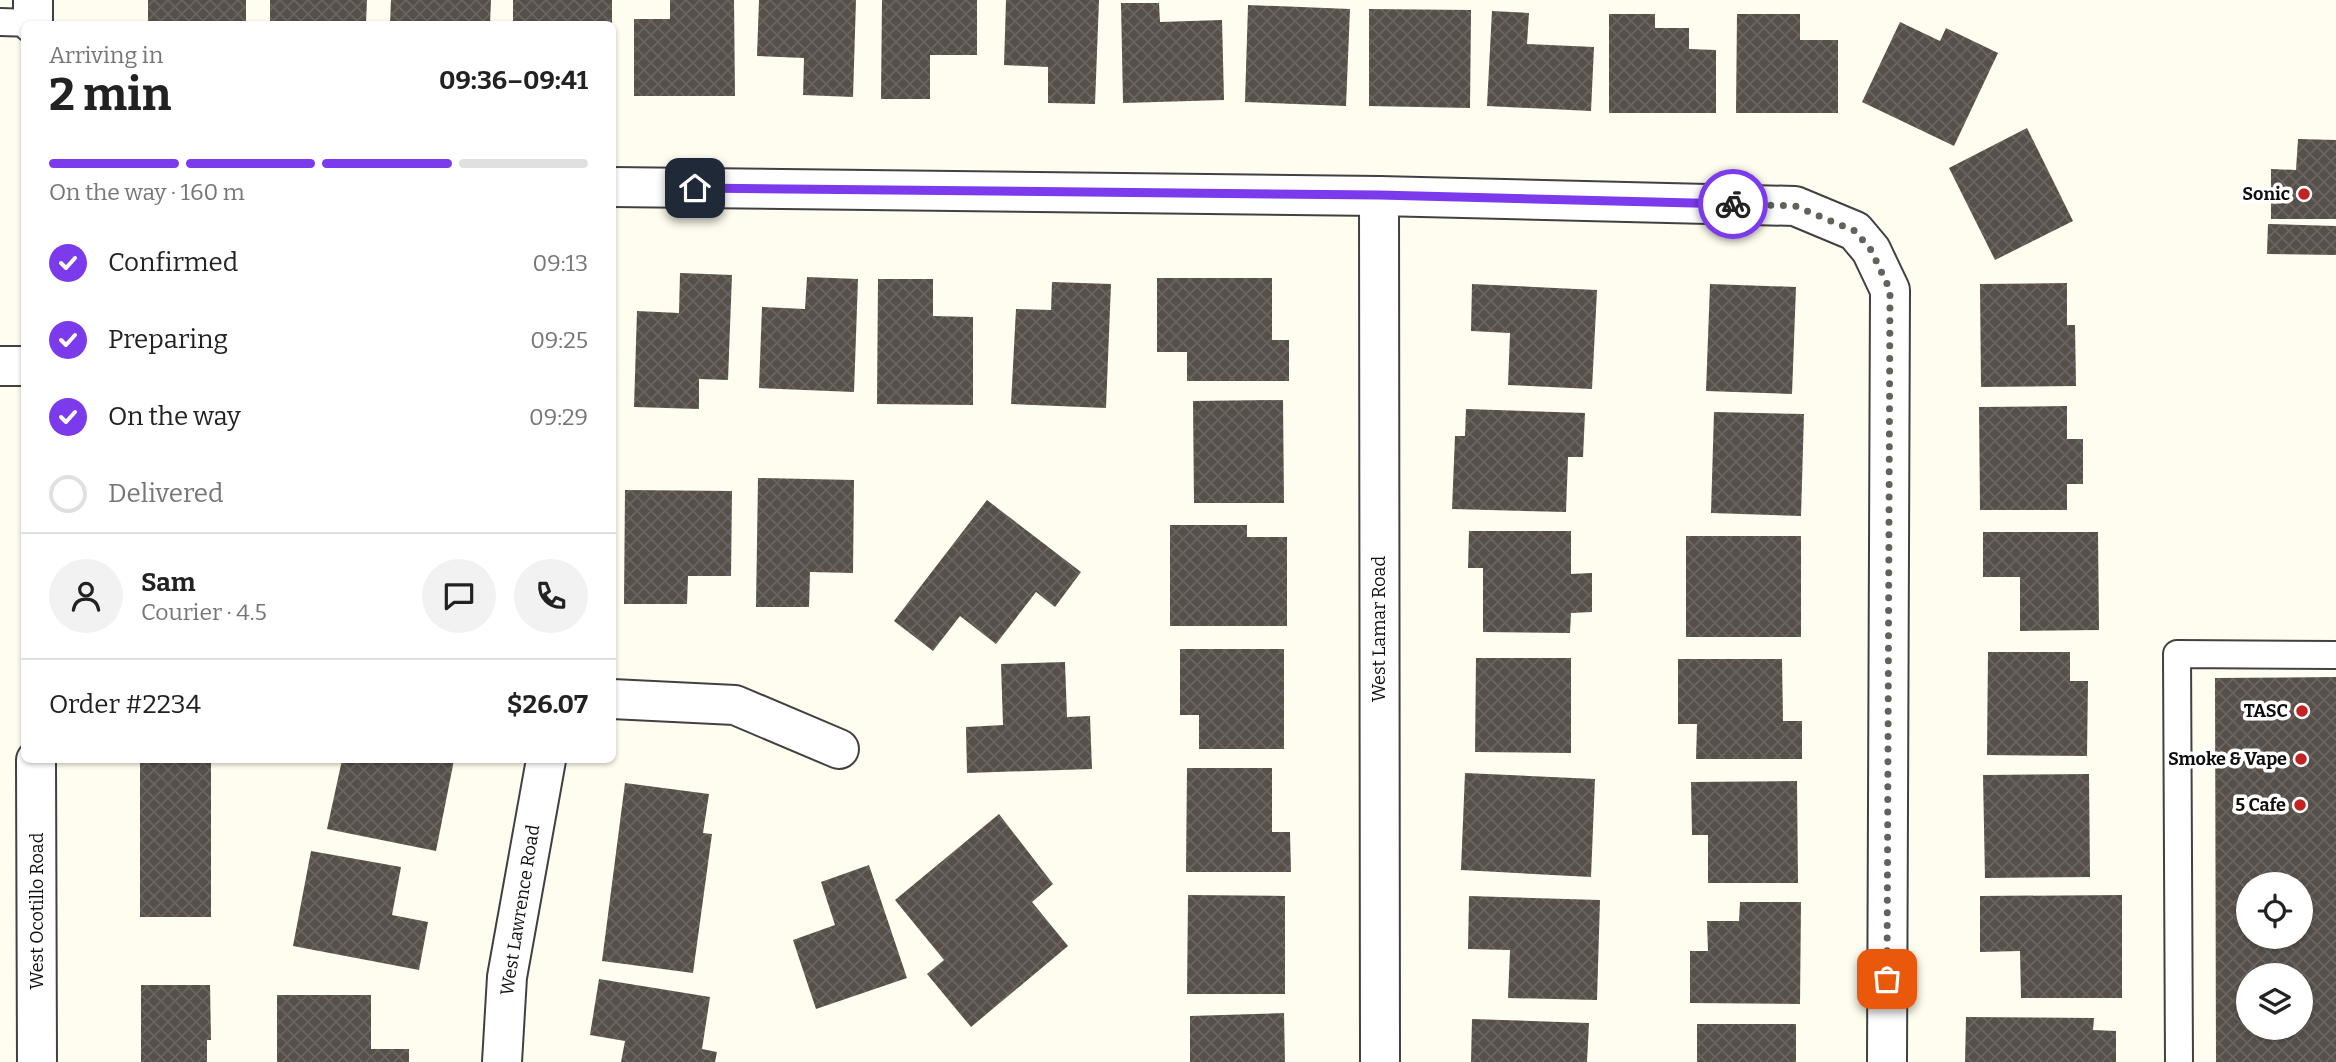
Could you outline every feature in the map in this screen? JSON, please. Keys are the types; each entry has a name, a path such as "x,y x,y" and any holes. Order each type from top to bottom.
{"street":[{"path":"616,187 1379,195 1795,206 1855,231 1871,250 1890,290 1887,1062"},
{"name":"West Lamar Road","path":"1379,195 1380,1062"},
{"path":"0,366 21,366"},
{"path":"616,699 735,705 839,749"},
{"name":"West Ocotillo Road","path":"36,763 37,1062"},
{"name":"West Lawrence Road","path":"502,1062 507,977 545,763"}],"lane":[{"path":"2179,1062 2177,654 2336,655"}],"building":[{"path":"148,0 246,0 246,21 148,21"},
{"path":"270,0 367,0 366,21 270,21"},
{"path":"391,0 491,0 490,21 390,21"},
{"path":"513,0 612,0 612,21 513,21"},
{"path":"670,0 734,0 735,96 634,96 634,19 670,19"},
{"path":"759,0 856,0 853,97 803,95 804,58 757,56"},
{"path":"882,0 977,0 977,55 930,55 930,99 881,99"},
{"path":"1006,0 1099,0 1095,104 1048,103 1048,67 1004,65"},
{"path":"1121,3 1159,3 1160,22 1222,20 1224,100 1123,103"},
{"path":"1248,5 1350,9 1346,106 1245,102"},
{"path":"1369,9 1471,10 1470,108 1369,106"},
{"path":"1492,11 1529,13 1527,44 1594,47 1591,111 1487,106"},
{"path":"1609,14 1655,14 1655,28 1689,28 1689,49 1716,50 1716,113 1609,113"},
{"path":"1737,14 1800,14 1800,40 1838,40 1838,113 1736,113"},
{"path":"1900,22 1940,41 1946,28 1998,53 1954,146 1862,102"},
{"path":"2027,128 2073,221 1995,260 1949,168"},
{"name":"Sonic","path":"2298,139 2336,140 2336,219 2271,219 2271,169 2296,170"},
{"path":"2268,224 2336,226 2336,255 2267,254"},
{"path":"680,273 732,275 728,380 699,379 699,409 634,407 637,311 679,313"},
{"path":"807,277 858,279 854,392 759,388 762,307 805,309"},
{"path":"1157,278 1272,278 1272,340 1289,340 1289,381 1187,381 1187,352 1157,352"},
{"path":"878,279 933,279 933,316 973,317 973,405 877,404"},
{"path":"1052,282 1111,284 1106,408 1011,404 1016,309 1051,310"},
{"path":"2067,283 2067,325 2075,325 2076,386 1981,387 1980,284"},
{"path":"1472,284 1597,290 1592,389 1508,385 1510,333 1471,331"},
{"path":"1710,284 1796,287 1792,394 1706,391"},
{"path":"1283,400 1284,503 1194,503 1193,401"},
{"path":"2067,406 2067,439 2083,439 2083,484 2067,484 2067,510 1980,510 1979,407"},
{"path":"1466,409 1585,413 1583,457 1568,457 1566,512 1452,509 1455,436 1465,436"},
{"path":"1714,412 1804,414 1801,516 1711,513"},
{"path":"758,478 854,480 853,573 810,572 809,607 756,607"},
{"path":"625,490 732,491 731,576 688,576 687,604 624,604"},
{"path":"987,500 1081,572 1055,607 1036,592 996,644 960,616 933,651 894,621"},
{"path":"1170,525 1247,525 1247,537 1287,537 1287,626 1170,626"},
{"path":"1469,531 1571,531 1571,574 1592,573 1592,612 1571,613 1570,633 1483,632 1483,568 1468,568"},
{"path":"1983,532 2098,532 2099,630 2020,631 2020,577 1983,577"},
{"path":"1686,536 1801,536 1801,637 1686,637"},
{"path":"1180,649 1284,649 1284,749 1199,749 1199,715 1180,715"},
{"path":"1988,652 2070,652 2070,681 2088,681 2087,756 1987,755"},
{"path":"1476,658 1571,658 1571,753 1475,752"},
{"path":"1678,659 1782,659 1783,721 1802,721 1802,759 1696,759 1697,724 1678,724"},
{"path":"1065,662 1067,717 1090,716 1092,769 967,773 966,727 1003,725 1001,664"},
{"path":"2336,677 2336,1062 2216,1062 2215,678"},
{"path":"140,763 211,763 211,917 140,917"},
{"path":"341,763 453,763 436,851 327,829"},
{"path":"1187,768 1272,768 1272,832 1290,832 1291,872 1186,872"},
{"path":"1465,773 1595,779 1591,877 1461,870"},
{"path":"2089,774 2090,877 1985,878 1983,775"},
{"path":"1797,781 1798,883 1708,883 1708,835 1692,835 1691,782"},
{"path":"625,783 709,794 703,833 712,834 693,973 602,961"},
{"path":"999,814 1053,884 1032,902 1068,946 971,1027 927,974 944,960 895,900"},
{"path":"311,851 401,867 392,915 428,922 419,970 293,946"},
{"path":"869,865 907,978 816,1009 793,940 835,925 821,882"},
{"path":"1188,895 1285,896 1285,994 1187,994"},
{"path":"2122,895 2122,998 2021,998 2020,951 1980,952 1980,896"},
{"path":"1469,896 1600,900 1597,1000 1508,998 1510,950 1468,949"},
{"path":"1740,902 1801,902 1800,1004 1690,1003 1690,951 1708,951 1707,921 1739,921"},
{"path":"599,979 710,997 702,1049 717,1052 715,1062 621,1062 625,1041 590,1035"},
{"path":"141,985 210,985 211,1040 207,1040 207,1062 141,1062"},
{"path":"277,995 371,995 371,1049 409,1049 409,1062 277,1062"},
{"path":"1284,1013 1285,1062 1190,1062 1190,1016"},
{"path":"1966,1017 2094,1018 2093,1030 2116,1031 2116,1062 1965,1062"},
{"path":"1472,1019 1589,1023 1587,1062 1471,1062"},
{"path":"1697,1024 1796,1024 1796,1062 1697,1062"}],"way so far":[{"path":"1733,204 1795,206 1855,231 1871,250 1890,290 1887,979"}],"place":[{"name":"Sonic","path":"2304,194"},
{"name":"TASC","path":"2302,711"},
{"name":"Smoke & Vape","path":"2301,759"},
{"name":"5 Cafe","path":"2300,805"}],"route":[{"path":"695,188 1379,195 1733,204"}]}
